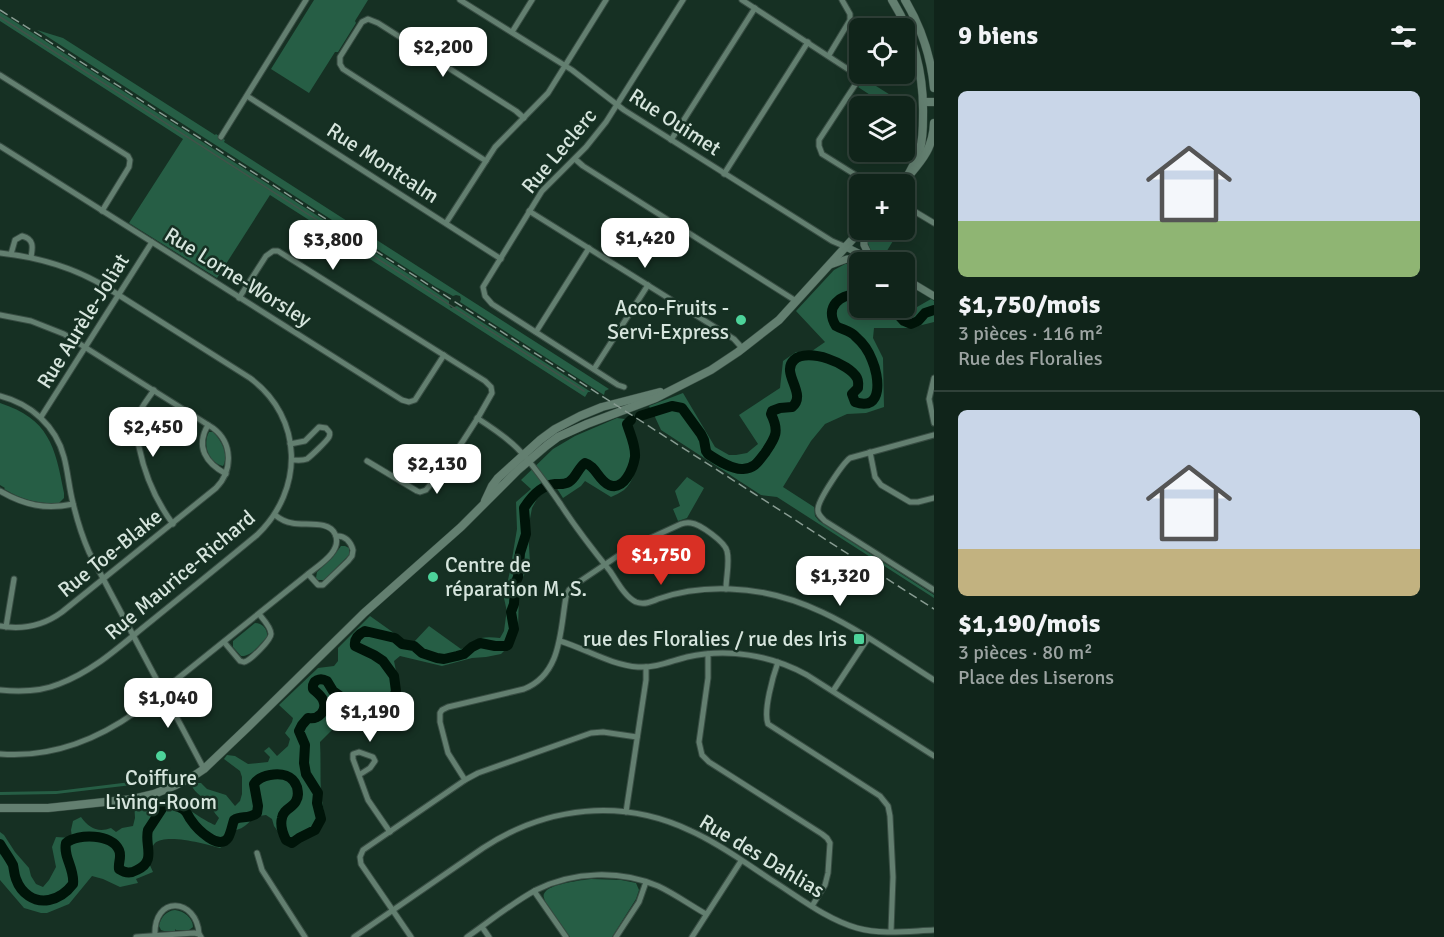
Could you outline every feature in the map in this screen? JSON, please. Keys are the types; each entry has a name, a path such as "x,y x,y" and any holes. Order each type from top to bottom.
{"main road":[{"path":"892,0 914,44 921,73 924,102 921,145 908,174"},
{"path":"905,0 925,41 934,88"},
{"path":"924,102 934,102"},
{"path":"910,174 928,150 933,137 934,123"},
{"path":"0,808 59,807 133,799 176,786 204,769 400,579 461,527 544,436 602,407 684,384 717,367 773,326 853,240"}],"street":[{"path":"221,137 306,0"},
{"name":"Rue Ouimet","path":"460,0 565,66 617,105 724,174 832,241 856,252"},
{"path":"512,33 532,0"},
{"path":"446,223 495,147 548,93 606,0"},
{"name":"Rue Leclerc","path":"536,332 492,304 484,293 484,284 547,186 593,140 683,0"},
{"path":"742,0 849,67"},
{"path":"829,55 850,20 850,14 842,0"},
{"path":"671,140 755,8"},
{"path":"486,161 343,69 340,57 362,22 368,19 378,23 524,118"},
{"path":"724,174 808,42"},
{"path":"0,75 128,156 129,167 102,211"},
{"path":"854,174 822,154 819,141 857,84"},
{"name":"Rue Montcalm","path":"247,96 501,258"},
{"name":"Rue Lorne-Worsley","path":"0,146 407,402 417,398 444,355"},
{"path":"574,159 796,301"},
{"path":"529,211 734,339 743,349"},
{"path":"915,212 934,223"},
{"path":"10,254 15,240 22,236 29,238 32,242 31,257"},
{"name":"Rue Aurèle-Joliat","path":"41,417 152,242"},
{"path":"589,248 536,332 624,387"},
{"path":"239,298 266,256 273,250 278,250 485,381 491,387 492,393 454,454 424,491 417,491 367,461"},
{"name":"Rue Maurice-Richard","path":"0,253 31,257 78,272 119,295 255,382 279,412 290,444 292,460 285,493 275,515 257,535 133,637 95,665 58,685 28,691 0,690"},
{"path":"829,265 849,259"},
{"path":"594,369 648,285"},
{"path":"915,285 934,296"},
{"path":"0,315 24,319 64,334 154,390 208,425 218,432 227,445 229,460 226,474 216,468 205,455 202,442 208,425"},
{"path":"934,378 929,399 934,423"},
{"path":"154,390 138,417 136,432 148,481 173,524"},
{"path":"0,396 24,405 41,417 53,433 62,451 83,538 204,769"},
{"path":"477,418 499,432 526,458 629,597 639,603 691,591 726,589 760,592 801,602 836,618 934,680"},
{"path":"290,444 305,441 320,427 326,428 329,432 328,438 307,459 292,460"},
{"path":"934,435 852,457 845,462 818,509 819,515 825,521 934,590"},
{"path":"870,452 876,479 881,485 910,502 934,498"},
{"name":"Rue Toe-Blake","path":"3,626 26,627 49,621 173,524 216,488 226,474"},
{"path":"0,491 21,502 35,506 52,507 73,504"},
{"path":"0,754 44,753 62,749 123,721 334,552 337,545 332,529 325,526 292,523 275,515"},
{"path":"465,780 446,749 439,719 441,711 448,707 530,687 541,678 549,670 560,641 565,599 576,584 635,545 689,522 719,540 726,548 728,557 726,589"},
{"path":"308,574 318,585 323,585 351,559 352,545 346,538 336,536"},
{"path":"3,626 14,579"},
{"path":"224,642 240,661 245,662 249,659 271,637 270,629 259,614"},
{"path":"833,691 868,638"},
{"path":"560,641 620,664 646,667 708,654 744,654 778,662 802,672 934,756"},
{"path":"708,654 708,678 699,739 700,753 709,762 827,837 831,846 828,878 812,906"},
{"path":"778,662 766,714 768,724 880,796 888,806 893,877 891,932"},
{"path":"626,812 646,667"},
{"path":"411,937 361,864 360,854 363,850 465,780 482,771 591,733 603,732 637,737"},
{"path":"359,775 370,768 375,761 373,757 357,752 352,758 368,800 390,832"},
{"name":"Rue des Dahlias","path":"354,937 483,848 516,829 562,814 593,811 626,812 680,826 706,838 812,906 852,926 891,932 934,930"},
{"path":"257,853 262,870 305,937"},
{"path":"692,937 741,861"},
{"path":"467,937 534,891 560,881 591,875 616,876 646,882 671,892 706,914"},
{"path":"616,937 639,902 646,882"},
{"path":"534,891 566,937"},
{"path":"136,937 200,935 192,914 184,908 174,906 163,910 158,915 155,936"},
{"path":"482,927 489,937"}],"green space":[{"path":"314,0 368,0 338,52 335,52 309,93 271,69"},
{"path":"0,12 410,275 449,301 451,308 457,306 591,392 588,392 585,397 270,195 217,278 129,223 183,139 0,21"},
{"path":"37,30 63,38 216,134 225,140 224,142 609,389 604,395 460,302 460,296 453,296 436,287"},
{"path":"861,84 876,86 892,96 872,96 858,87"},
{"path":"868,240 894,240 886,252 873,252"},
{"path":"849,264 849,318 915,318 915,308 931,299 934,301 934,322 910,328 874,328 873,338 883,358 884,407 866,413 847,414 825,424 811,441 783,487 814,507 815,516 819,521 934,595 934,598 777,497 761,495 661,430 655,417 655,408 649,406 683,393 715,447 729,455 747,453 758,444 739,415 780,388 783,361 796,352 812,351 825,342 796,311 834,270"},
{"path":"0,403 29,417 47,436 57,461 64,493 64,498 59,503 24,499 0,485"},
{"path":"617,418 625,419 632,428 635,438 637,462 633,478 624,490 611,497 585,481 563,498 552,485 537,499 532,508 528,529 530,563 521,581 518,631 513,642 501,654 472,658 442,666 400,656 394,661 398,696 382,727 347,715 320,742 324,817 317,834 296,843 287,844 274,826 272,819 266,815 253,817 243,827 233,832 228,842 220,848 187,840 160,840 155,843 148,861 153,872 136,879 138,883 120,887 92,876 69,904 47,913 24,908 0,880 0,832 29,868 36,884 43,887 56,867 52,847 56,837 72,838 73,821 81,817 94,828 102,830 111,828 116,832 133,826 134,801 149,798 162,804 179,800 195,814 215,825 219,818 192,786 201,783 207,789 226,795 235,806 242,794 242,777 240,771 224,759 227,755 235,756 248,764 268,762 270,757 264,751 269,747 277,756 288,746 290,739 285,733 293,718 279,705 318,668 334,666 338,661 338,648 370,616 408,643 413,643 429,626 461,649 480,638 500,638 504,631 507,612 504,598 517,529 516,502 531,489 521,480 553,449 575,436"},
{"path":"209,432 213,432 224,448 223,466 214,461 208,453 206,442"},
{"path":"687,477 704,488 687,518 678,521 673,509 680,506 675,491"},
{"path":"341,546 349,548 349,555 324,580 318,580 317,572"},
{"path":"255,623 264,627 267,637 252,652 241,656 233,647 233,641"},
{"path":"131,782 132,785 56,794 0,795 0,792 57,791"},
{"path":"591,879 636,883 639,890 636,899 612,937 570,937 545,901 544,894 554,886"},
{"path":"175,910 187,915 193,927 189,930 161,930 159,926 163,917"}],"waterway":[{"path":"0,17 584,391"},
{"path":"640,416 672,406 682,408 701,434 708,454 729,466 743,469 756,464 774,439 776,430 772,411 792,407 796,402 796,390 790,371 794,360 800,356 818,356 846,367 858,381 858,388 852,394 855,402 864,404 871,402 877,391 871,357 854,335 836,326 833,319 833,307 840,299 849,296"},
{"path":"901,318 911,324 918,321 925,313 934,310"},
{"path":"0,844 13,865 15,877 21,889 29,896 43,901 59,896 73,884 66,848 66,843 71,840 94,837 109,841 119,850 119,869 132,872 147,862 148,830 165,804 173,805 186,812 194,824 208,837 219,842 224,841 229,836 234,820 257,813 254,784 266,776 278,774 286,776 293,780 297,787 297,799 282,818 281,824 286,840 292,843 315,830 321,819 317,803 318,793 306,774 305,745 299,731 308,718 318,716 324,708 322,698 313,689 315,681 322,679 327,681 333,691 347,701 385,711 390,707 396,691 394,676 383,661 355,646 357,637 365,631 395,638 402,644 414,646 422,653 444,659 464,654 480,643 495,646 508,645 514,629 511,612 520,553 526,534 524,508 541,489 550,485 567,483 585,463 609,485 619,485 623,482 630,473 635,457 634,444 627,424 631,420"}],"railway":[{"path":"0,10 934,609"}],"place":[{"name":"Acco-Fruits - Servi-Express","path":"741,320"},
{"name":"Centre de réparation M. S.","path":"433,577"},
{"name":"rue des Floralies / rue des Iris","path":"859,639"},
{"name":"Coiffure Living-Room","path":"161,756"}]}
